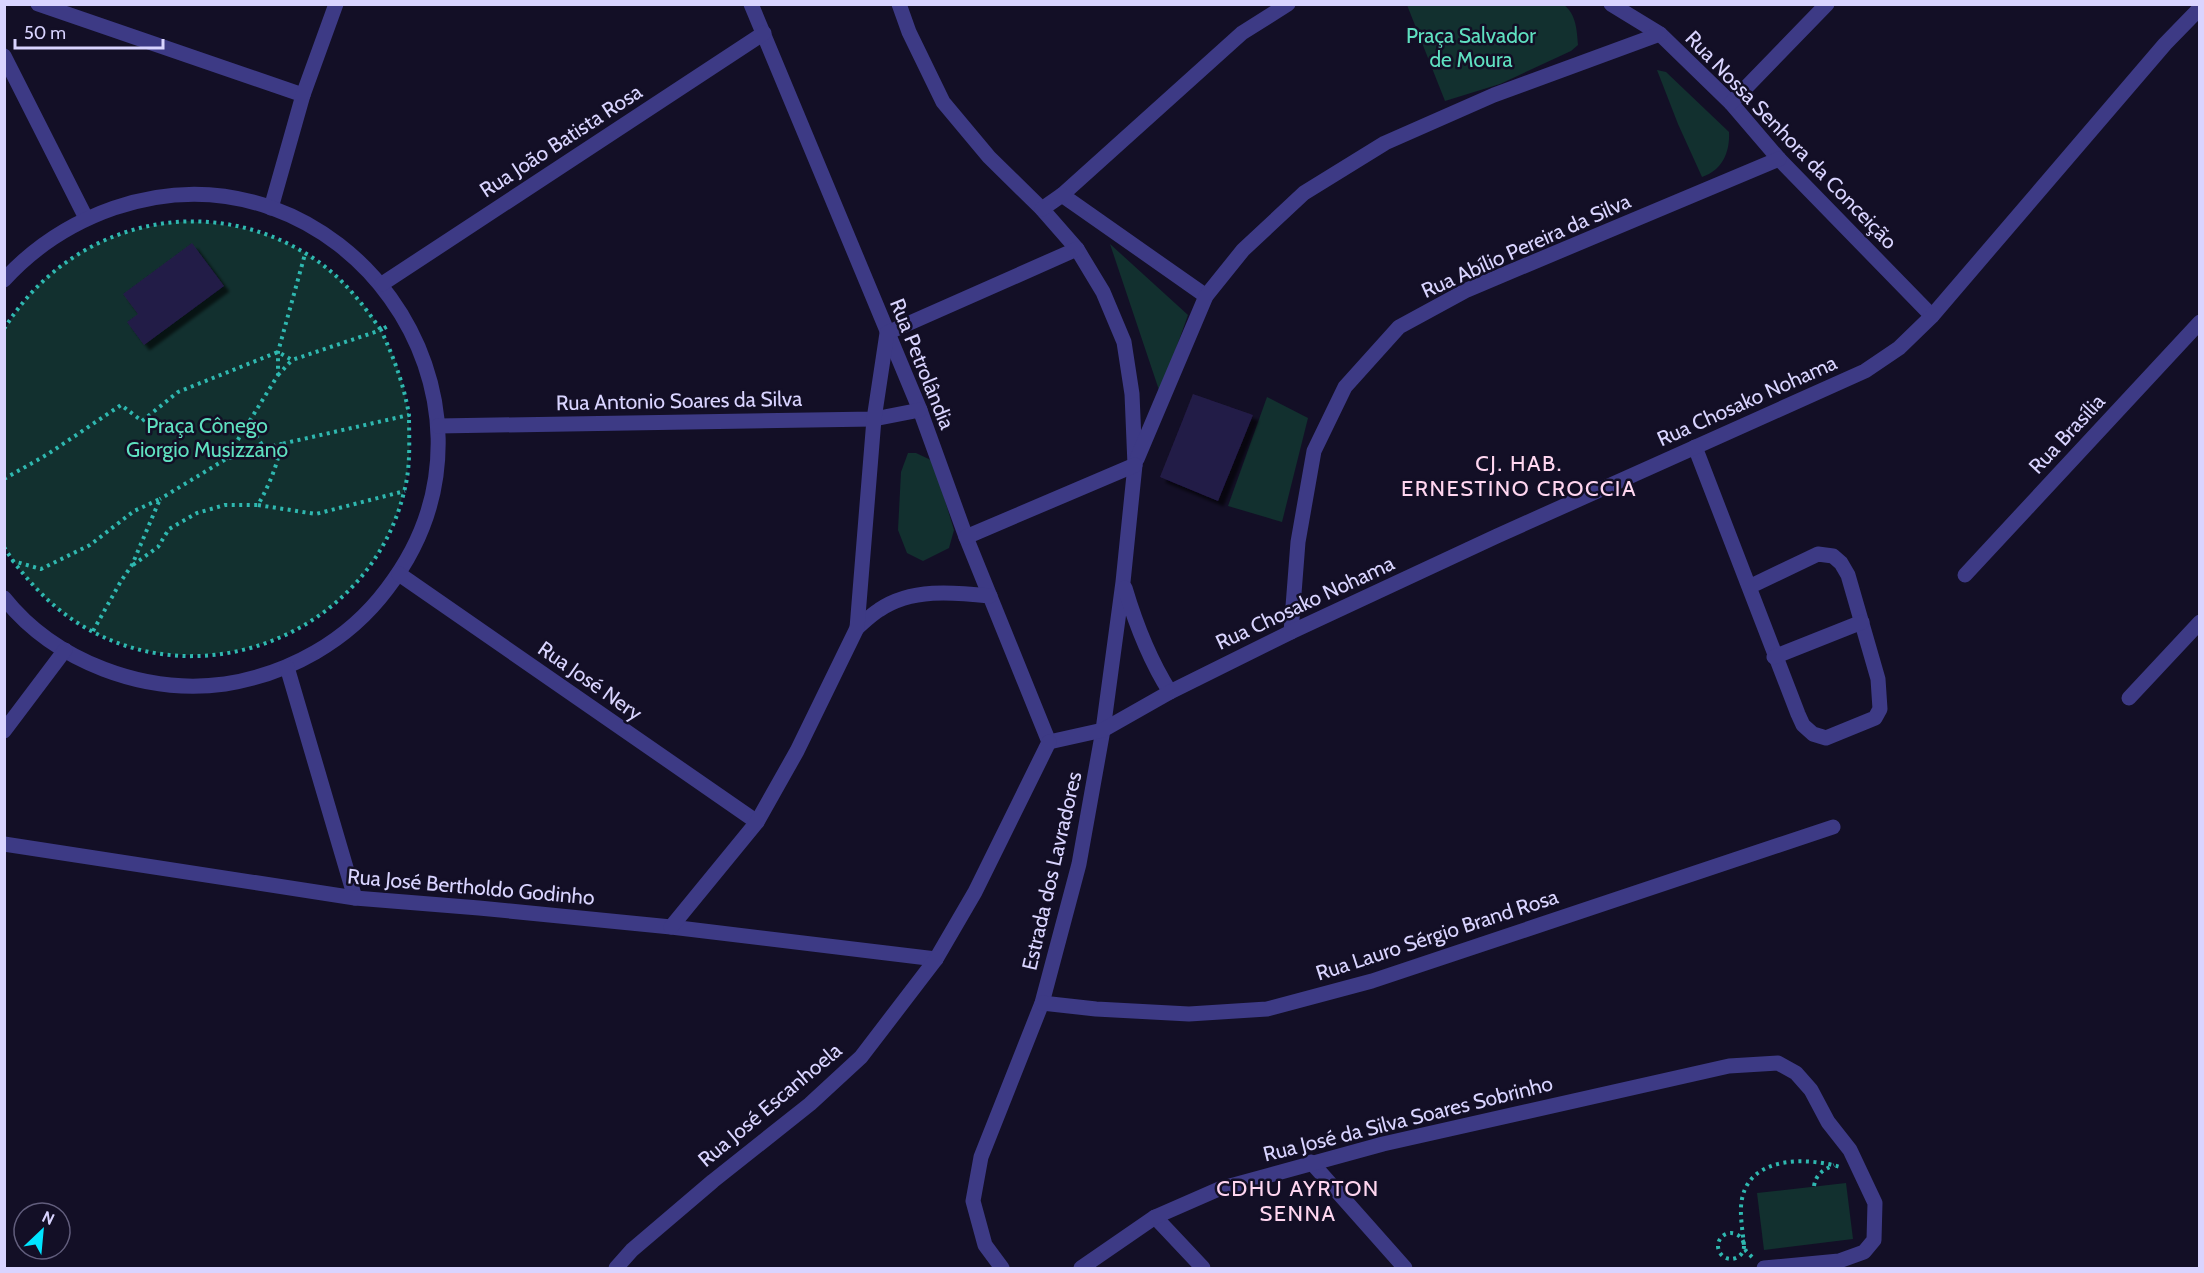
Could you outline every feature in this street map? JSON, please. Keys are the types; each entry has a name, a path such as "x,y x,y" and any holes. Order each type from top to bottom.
{"street":[{"path":"38,4 303,95"},
{"path":"271,208 303,95 336,4"},
{"path":"737,4 760,26"},
{"name":"Rua Petrolândia","path":"751,4 920,410 966,537 1049,742"},
{"path":"899,4 909,32 943,102 989,157 1042,208 1077,249 1103,292 1124,342 1132,394 1135,465"},
{"path":"1042,208 1062,195 1242,33 1288,4"},
{"name":"Rua Nossa Senhora da Conceição","path":"1611,4 1660,34 1731,103 1779,159 1932,316"},
{"path":"1731,103 1827,4"},
{"name":"Rua Chosako Nohama","path":"1049,742 1103,730 1170,692 1291,632 1865,371 1899,348 1932,316 2165,44 2199,8"},
{"name":"Rua João Batista Rosa","path":"382,284 760,26"},
{"path":"966,537 1135,465 1206,296 1243,250 1304,194 1385,143 1494,95 1660,34"},
{"path":"4,56 86,218"},
{"name":"Rua Abílio Pereira da Silva","path":"1291,632 1298,542 1314,451 1345,387 1399,327 1467,290 1779,159"},
{"path":"4,280 33,251 63,230 86,218 139,200 183,194 228,197 271,208 313,226 350,252 382,284 404,316 421,351 433,388 438,426 438,457 434,488 426,518 399,574 377,603 350,629 320,650 287,667 224,684 191,686 158,683 126,676 94,665 65,650 38,631 4,598"},
{"path":"1062,195 1206,296"},
{"path":"671,927 757,822 797,751 857,628 874,419 887,333 1077,249"},
{"name":"Rua Brasília","path":"1965,574 2199,322"},
{"name":"Rua Antonio Soares da Silva","path":"438,426 874,419 920,410"},
{"path":"1695,447 1774,657 1803,725 1813,734 1826,738 1875,718 1881,709 1880,693 1862,622 1848,575 1841,562 1833,556 1818,554 1749,587"},
{"name":"Estrada dos Lavradores","path":"1002,1269 985,1245 973,1201 981,1157 1042,1003 1079,864 1103,730 1123,582 1135,465"},
{"name":"Rua José Nery","path":"399,574 757,822"},
{"path":"1123,582 1137,628 1154,667 1170,692"},
{"path":"857,628 881,609 907,596 960,593 990,596"},
{"path":"1774,657 1862,622"},
{"path":"2129,698 2199,622"},
{"path":"4,731 65,650"},
{"path":"287,667 355,898"},
{"name":"Rua José Escanhoela","path":"616,1269 632,1250 713,1181 810,1104 861,1057 936,959 975,891 1049,742"},
{"name":"Rua Lauro Sérgio Brand Rosa","path":"1042,1003 1096,1009 1189,1014 1267,1009 1372,981 1833,827"},
{"name":"Rua José Bertholdo Godinho","path":"4,844 355,898 671,927 936,959"},
{"name":"Rua José da Silva Soares Sobrinho","path":"1081,1269 1155,1217 1219,1189 1311,1162 1729,1066 1778,1063 1796,1073 1811,1090 1828,1122 1850,1150 1875,1203 1874,1239 1864,1252 1839,1261 1760,1264"},
{"path":"1311,1162 1405,1269"},
{"path":"1155,1217 1203,1269"}],"path":[{"path":"4,328 15,311 37,286 62,264 90,246 111,237 153,225 187,221 220,223 253,230 284,242 339,278 362,303 381,330 393,354 405,392 409,415 410,459 405,491 394,523 379,553 359,580 336,603 309,623 285,636 248,649 215,655 182,656 149,652 93,632 58,610 34,587 4,547"},
{"path":"278,375 278,352 305,254"},
{"path":"226,459 278,375 292,360 381,330 404,316"},
{"path":"278,352 292,360"},
{"path":"4,479 48,454 121,405 142,422 178,392 278,352"},
{"path":"13,561 41,570 90,545 134,511 160,499 226,459 264,448 409,415"},
{"path":"248,423 264,448"},
{"path":"258,505 270,484 278,462 281,444"},
{"path":"132,566 158,547 169,529 197,513 225,505 258,505 316,514 405,491"},
{"path":"93,632 121,581 132,566 160,499"},
{"path":"1760,1264 1746,1251 1744,1246 1741,1238 1729,1233 1721,1237 1718,1245 1720,1253 1731,1260 1742,1254 1744,1246 1741,1201 1746,1183 1765,1168 1794,1160 1822,1162 1849,1169"},
{"path":"1814,1186 1816,1177 1824,1169 1835,1165"}],"green space":[{"name":"Praça Salvador de Moura","path":"1407,5 1564,5 1573,18 1578,45 1571,51 1500,84 1445,101"},
{"path":"1657,70 1666,72 1729,132 1726,154 1720,165 1709,174 1702,177"},
{"name":"Praça Cônego Giorgio Musizzano","path":"187,221 237,227 284,242 313,258 354,293 384,335 402,382 410,432 406,483 390,531 363,575 324,612 286,635 245,649 203,655 159,653 135,648 112,641 90,630 50,603 33,586 5,547 5,329 40,283 82,251 130,231"},
{"path":"1110,244 1188,315 1160,393"},
{"path":"1267,397 1308,418 1282,522 1228,506"},
{"path":"908,453 916,453 933,461 954,530 949,548 923,561 907,553 898,530 901,472"},
{"path":"1846,1183 1853,1239 1764,1250 1757,1193"}],"building":[{"path":"192,243 224,286 144,345 127,322 138,314 123,294"},
{"path":"1193,394 1253,415 1218,501 1160,477"}],"district":[{"name":"CJ. HAB. ERNESTINO CROCCIA","path":"1519,476"},
{"name":"CDHU AYRTON SENNA","path":"1298,1200"}]}
